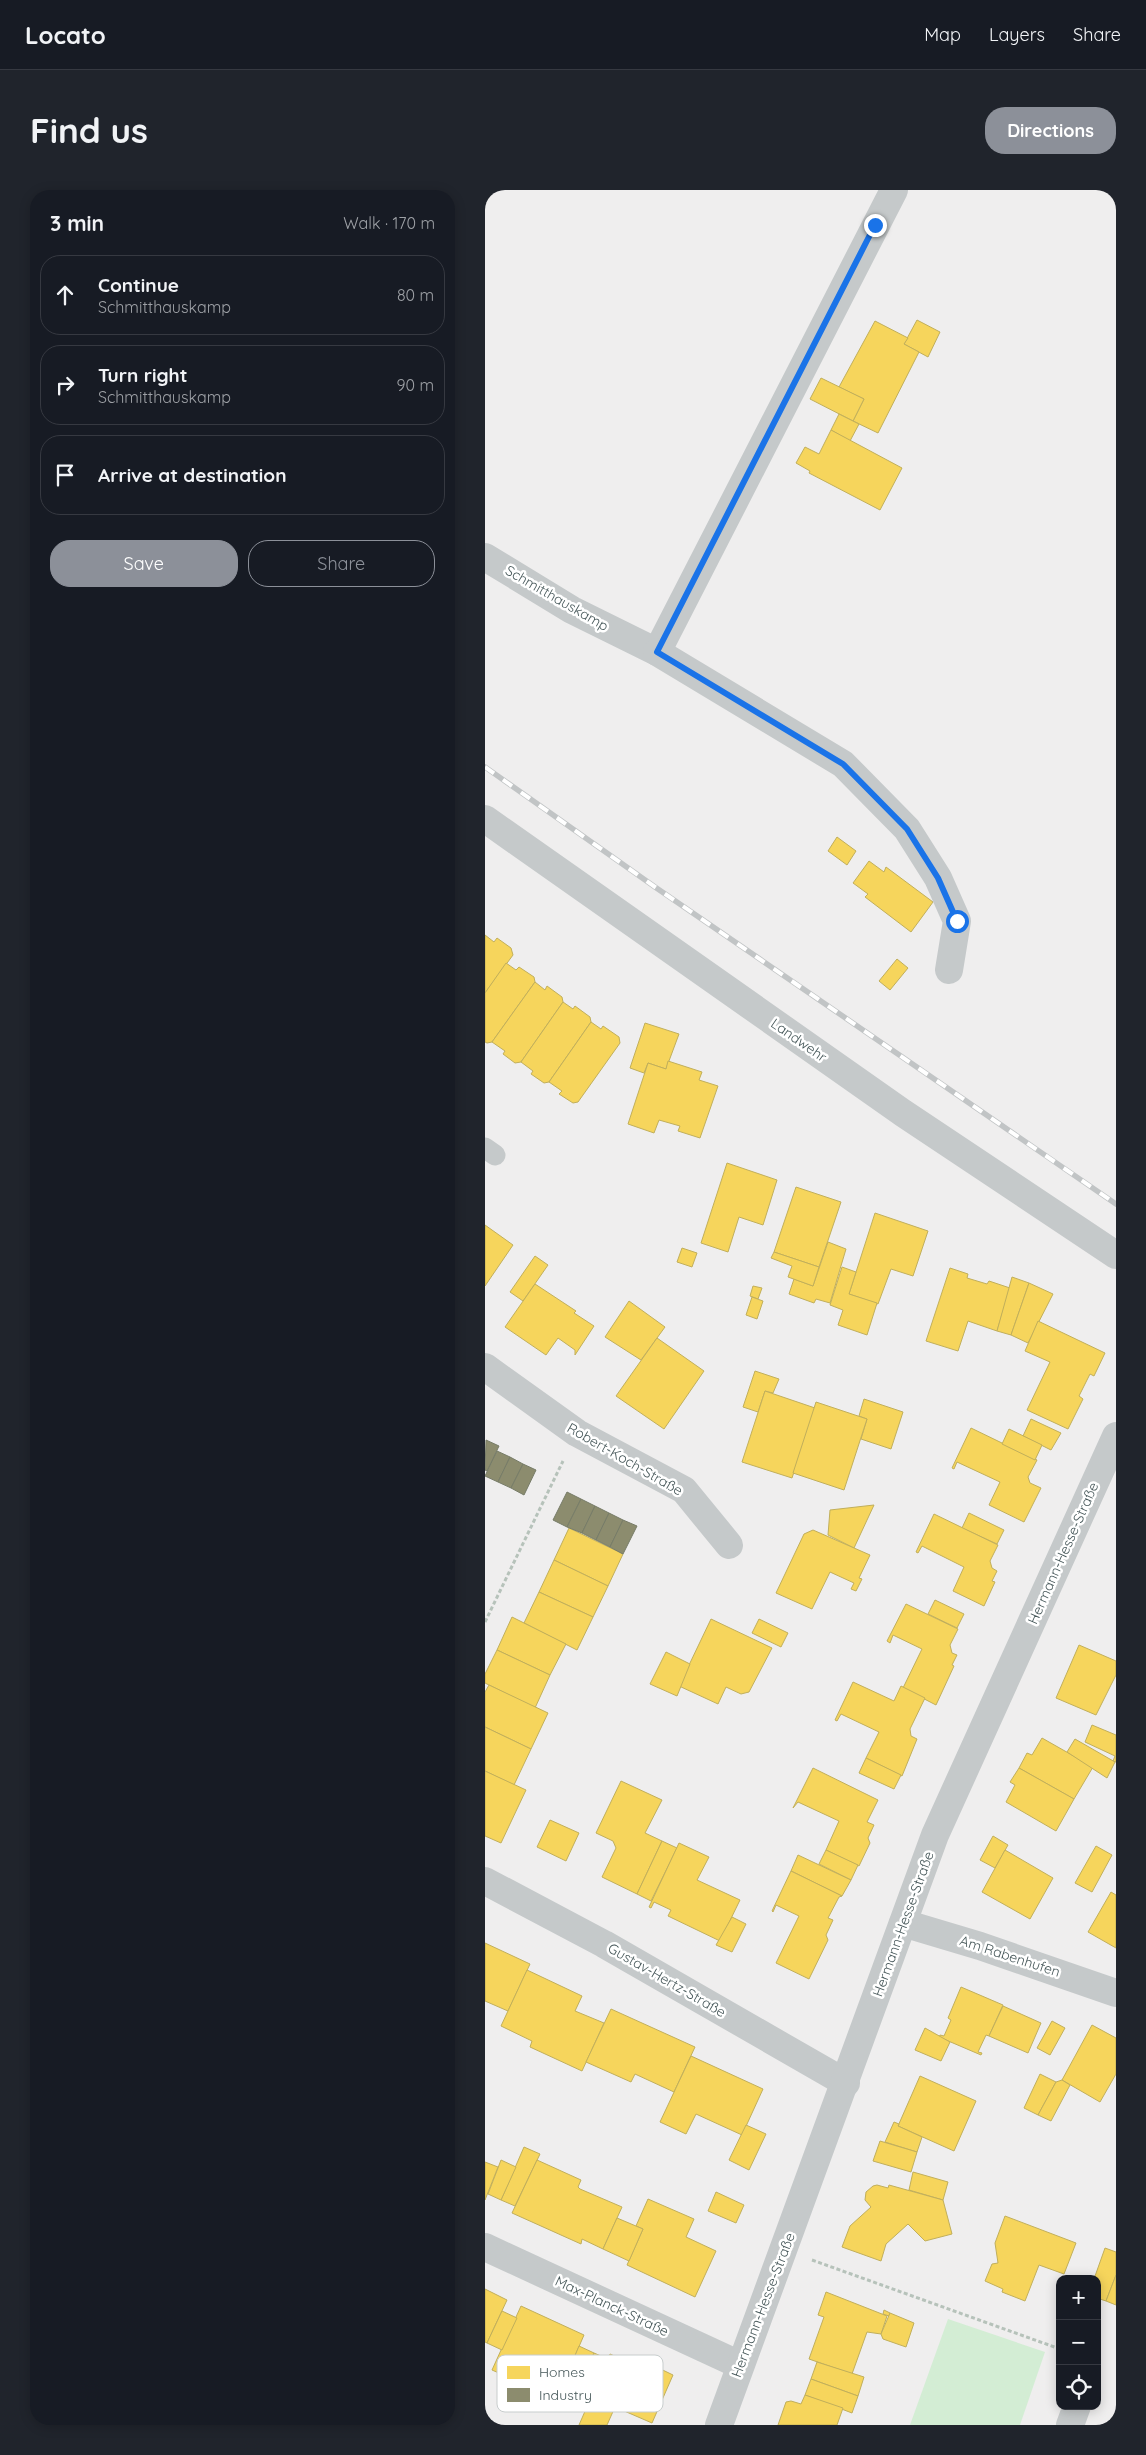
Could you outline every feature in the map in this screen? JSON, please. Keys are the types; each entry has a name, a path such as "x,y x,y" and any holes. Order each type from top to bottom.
{"street":[{"path":"657,652 894,190"},
{"name":"Schmitthauskamp","path":"485,557 572,610 657,652 843,764 907,829 938,878 957,921 949,970"},
{"name":"Landwehr","path":"485,819 903,1113 1116,1255"},
{"name":"Robert-Koch-Straße","path":"485,1367 577,1433 684,1490 729,1545"},
{"name":"Hermann-Hesse-Straße","path":"719,2425 846,2083 935,1835 1116,1436"},
{"name":"Gustav-Hertz-Straße","path":"485,1882 604,1944 846,2083"},
{"name":"Am Rabenhufen","path":"903,1923 980,1946 1116,1993"},
{"name":"Max-Planck-Straße","path":"485,2246 740,2365"},
{"path":"1070,2425 1076,2410"}],"path":[{"path":"485,1622 577,1433"},
{"path":"784,2250 1056,2348"}],"green space":[{"path":"948,2319 1045,2352 1020,2425 910,2425"}],"building: Homes":[{"path":"917,320 940,332 928,357 904,344"},
{"path":"875,321 908,338 904,344 919,352 878,433 853,421 864,399 839,387"},
{"path":"821,378 864,399 853,421 810,399"},
{"path":"839,414 859,424 850,441 831,430"},
{"path":"831,430 902,468 880,510 809,473 810,471 796,463 805,447 819,454"},
{"path":"837,837 856,851 847,865 828,851"},
{"path":"869,861 884,872 886,867 933,902 911,932 865,897 868,894 853,883"},
{"path":"485,935 494,942 497,938 511,948 513,955 485,993"},
{"path":"897,959 908,968 890,990 879,981"},
{"path":"506,963 516,970 519,967 534,977 535,982 492,1042 487,1043 485,1042 485,993"},
{"path":"535,982 545,990 547,986 562,997 563,1002 521,1062 515,1063 503,1054 505,1051 492,1042"},
{"path":"563,1002 573,1009 575,1006 590,1017 591,1022 549,1082 544,1083 531,1074 533,1071 521,1062"},
{"path":"591,1022 601,1029 603,1026 619,1037 620,1043 578,1102 573,1103 559,1094 562,1091 549,1082"},
{"path":"645,1023 679,1034 666,1069 648,1063 644,1073 630,1068"},
{"path":"668,1061 702,1072 699,1080 718,1086 700,1138 678,1131 680,1126 659,1120 654,1133 628,1124 648,1063 666,1069"},
{"path":"727,1163 777,1180 763,1225 739,1217 728,1252 701,1243"},
{"path":"796,1187 841,1202 819,1267 774,1252"},
{"path":"875,1213 928,1231 913,1276 891,1269 878,1304 849,1294"},
{"path":"485,1225 513,1245 485,1286"},
{"path":"828,1242 846,1249 830,1303 816,1299 814,1303 789,1294 794,1279 813,1286"},
{"path":"682,1248 697,1253 692,1267 677,1262"},
{"path":"774,1252 819,1267 813,1286 788,1277 792,1266 771,1258"},
{"path":"535,1256 548,1265 523,1301 510,1292"},
{"path":"842,1267 856,1272 849,1294 877,1303 867,1335 838,1325 843,1310 830,1305"},
{"path":"950,1268 968,1274 967,1278 987,1284 989,1281 1010,1288 997,1331 968,1321 958,1351 926,1341"},
{"path":"1012,1277 1029,1283 1011,1335 997,1331"},
{"path":"1029,1283 1053,1294 1028,1343 1011,1335"},
{"path":"535,1284 576,1311 574,1313 594,1326 575,1355 575,1350 558,1338 546,1355 505,1327"},
{"path":"753,1286 762,1288 758,1299 750,1296"},
{"path":"752,1297 763,1301 757,1319 746,1315"},
{"path":"629,1301 665,1327 641,1360 605,1337"},
{"path":"1038,1321 1105,1353 1094,1376 1090,1374 1079,1396 1083,1399 1068,1429 1027,1410 1050,1362 1025,1351"},
{"path":"657,1338 704,1371 664,1429 616,1396"},
{"path":"755,1371 779,1379 773,1393 765,1391 758,1412 743,1407"},
{"path":"765,1391 815,1408 792,1478 742,1462"},
{"path":"864,1399 903,1412 891,1449 861,1439 867,1419 859,1416"},
{"path":"816,1402 867,1419 844,1490 793,1473"},
{"path":"1031,1419 1061,1433 1051,1450 1023,1436"},
{"path":"971,1428 1037,1460 1028,1477 1030,1483 1041,1488 1024,1522 989,1505 1000,1482 957,1462 954,1469 952,1468"},
{"path":"1009,1429 1042,1445 1035,1460 1002,1444"},
{"path":"874,1505 854,1548 828,1535 830,1510"},
{"path":"969,1513 1004,1530 997,1544 962,1528"},
{"path":"934,1514 998,1545 990,1561 992,1568 997,1571 992,1581 995,1582 984,1606 953,1591 964,1567 922,1546 918,1553 916,1552"},
{"path":"569,1528 623,1554 608,1586 554,1560"},
{"path":"813,1530 870,1555 859,1578 862,1579 856,1591 851,1589 854,1583 830,1572 812,1609 776,1593 804,1534"},
{"path":"554,1560 608,1586 593,1617 539,1592"},
{"path":"539,1592 593,1617 577,1650 524,1623"},
{"path":"935,1600 964,1614 957,1628 928,1614"},
{"path":"906,1604 958,1629 950,1645 952,1653 957,1655 952,1665 954,1666 936,1705 903,1688 922,1649 893,1635 890,1643 887,1641"},
{"path":"512,1617 566,1644 550,1675 497,1650"},
{"path":"711,1619 772,1648 749,1692 741,1694 726,1687 718,1704 679,1686"},
{"path":"759,1619 788,1633 781,1647 752,1633"},
{"path":"1079,1645 1116,1661 1116,1675 1096,1715 1056,1698"},
{"path":"497,1650 550,1675 535,1708 485,1683 485,1674"},
{"path":"666,1652 690,1664 677,1696 650,1684"},
{"path":"853,1682 894,1701 901,1686 925,1698 910,1729 911,1736 917,1739 902,1776 866,1758 879,1732 841,1714 837,1721 835,1720"},
{"path":"489,1685 548,1713 531,1749 485,1727 485,1692"},
{"path":"1092,1725 1116,1735 1116,1762 1113,1761 1115,1756 1085,1742"},
{"path":"485,1727 531,1749 514,1785 485,1771"},
{"path":"1042,1738 1093,1767 1074,1799 1019,1768 1027,1753 1032,1755"},
{"path":"1075,1739 1115,1762 1107,1778 1067,1752"},
{"path":"866,1758 901,1775 894,1789 859,1773"},
{"path":"813,1768 878,1800 867,1822 874,1825 868,1838 870,1843 859,1866 826,1850 839,1821 798,1802 793,1808"},
{"path":"1019,1768 1074,1799 1056,1831 1006,1802 1015,1785 1010,1782"},
{"path":"485,1771 526,1790 501,1843 485,1836"},
{"path":"621,1781 662,1800 645,1833 662,1841 637,1894 602,1877 616,1848 613,1841 596,1833"},
{"path":"550,1820 579,1833 566,1861 537,1847"},
{"path":"993,1836 1008,1845 995,1868 980,1860"},
{"path":"662,1841 677,1848 651,1901 637,1894"},
{"path":"679,1843 709,1857 697,1880 740,1900 720,1941 668,1916 671,1910 654,1902 651,1908 649,1907"},
{"path":"1096,1846 1112,1855 1092,1892 1075,1883"},
{"path":"826,1850 858,1865 851,1880 819,1864"},
{"path":"1005,1850 1053,1878 1030,1919 982,1892"},
{"path":"798,1855 851,1880 842,1896 791,1871"},
{"path":"791,1871 842,1896 839,1897 828,1918 833,1920 826,1935 828,1940 809,1979 776,1963 799,1916 776,1905 772,1911"},
{"path":"1111,1892 1116,1895 1116,1948 1088,1932"},
{"path":"732,1917 746,1924 732,1952 716,1945"},
{"path":"485,1943 530,1964 508,2011 485,2001"},
{"path":"527,1970 582,1996 575,2011 604,2023 582,2071 530,2047 532,2041 501,2026"},
{"path":"961,1987 1003,2005 989,2036 986,2035 978,2052 982,2053 981,2055 939,2037 940,2035 944,2036 951,2020 948,2018"},
{"path":"1003,2006 1041,2023 1028,2053 989,2036"},
{"path":"611,2009 695,2047 674,2092 635,2074 631,2082 586,2062"},
{"path":"1052,2021 1065,2028 1050,2055 1037,2048"},
{"path":"1092,2025 1116,2038 1116,2074 1100,2102 1062,2080"},
{"path":"925,2028 950,2042 941,2061 915,2050"},
{"path":"691,2056 763,2089 742,2135 696,2114 686,2134 660,2122"},
{"path":"1040,2074 1056,2082 1038,2115 1024,2108"},
{"path":"920,2076 976,2101 954,2151 898,2126"},
{"path":"1062,2080 1070,2085 1051,2121 1038,2115 1056,2082"},
{"path":"894,2122 899,2124 898,2126 922,2137 917,2152 885,2142"},
{"path":"746,2125 766,2134 749,2170 729,2160"},
{"path":"880,2141 917,2152 911,2172 873,2161"},
{"path":"524,2147 540,2154 515,2206 501,2200"},
{"path":"501,2160 516,2167 501,2200 488,2194"},
{"path":"537,2160 581,2180 578,2187 580,2189 622,2207 603,2249 582,2239 581,2244 512,2213"},
{"path":"485,2162 498,2167 485,2200"},
{"path":"913,2172 948,2182 943,2200 909,2190"},
{"path":"877,2185 888,2188 889,2185 943,2200 952,2234 925,2241 908,2224 886,2244 881,2261 842,2247 850,2226 871,2207 865,2200 866,2192"},
{"path":"716,2192 744,2205 736,2223 708,2211"},
{"path":"648,2199 694,2219 686,2237 716,2251 695,2297 627,2265 643,2229 636,2226"},
{"path":"1005,2216 1076,2243 1064,2274 1039,2265 1025,2301 1002,2292 1003,2289 985,2281 992,2264 998,2263 995,2243"},
{"path":"617,2218 643,2229 629,2261 603,2249"},
{"path":"1105,2248 1116,2252 1116,2275 1106,2301 1101,2299 1101,2275 1095,2275"},
{"path":"1116,2275 1116,2305 1106,2301"},
{"path":"485,2289 507,2300 487,2343 485,2342"},
{"path":"826,2292 887,2316 881,2334 867,2332 852,2374 809,2359 824,2317 818,2315"},
{"path":"521,2306 584,2335 575,2355 499,2355"},
{"path":"884,2310 890,2313 889,2316 883,2314"},
{"path":"502,2311 517,2318 502,2350 487,2343"},
{"path":"890,2313 914,2323 906,2347 883,2339 881,2334"},
{"path":"579,2346 594,2353 593,2355 575,2355"},
{"path":"497,2359 497,2372 492,2370"},
{"path":"817,2362 864,2377 858,2396 811,2379"},
{"path":"663,2370 673,2375 663,2398"},
{"path":"811,2379 858,2396 852,2413 805,2395"},
{"path":"805,2395 843,2408 837,2425 778,2425 786,2402 791,2401 801,2404"},
{"path":"585,2412 613,2412 607,2425 579,2425"},
{"path":"627,2412 657,2412 652,2423"}],"building: Industry":[{"path":"486,1440 499,1446 487,1471 485,1470"},
{"path":"497,1451 510,1457 498,1482 485,1476"},
{"path":"510,1457 523,1464 511,1488 498,1482"},
{"path":"523,1464 536,1470 524,1495 511,1488"},
{"path":"567,1492 581,1499 567,1527 553,1520"},
{"path":"581,1499 595,1506 582,1533 567,1527"},
{"path":"595,1506 609,1513 596,1540 582,1533"},
{"path":"609,1513 623,1520 610,1547 596,1540"},
{"path":"623,1520 637,1526 623,1554 610,1547"}],"railway":[{"path":"485,767 655,887 1116,1204"}],"route":[{"path":"875,225 657,652 843,764 907,829 938,878 957,921"}]}
